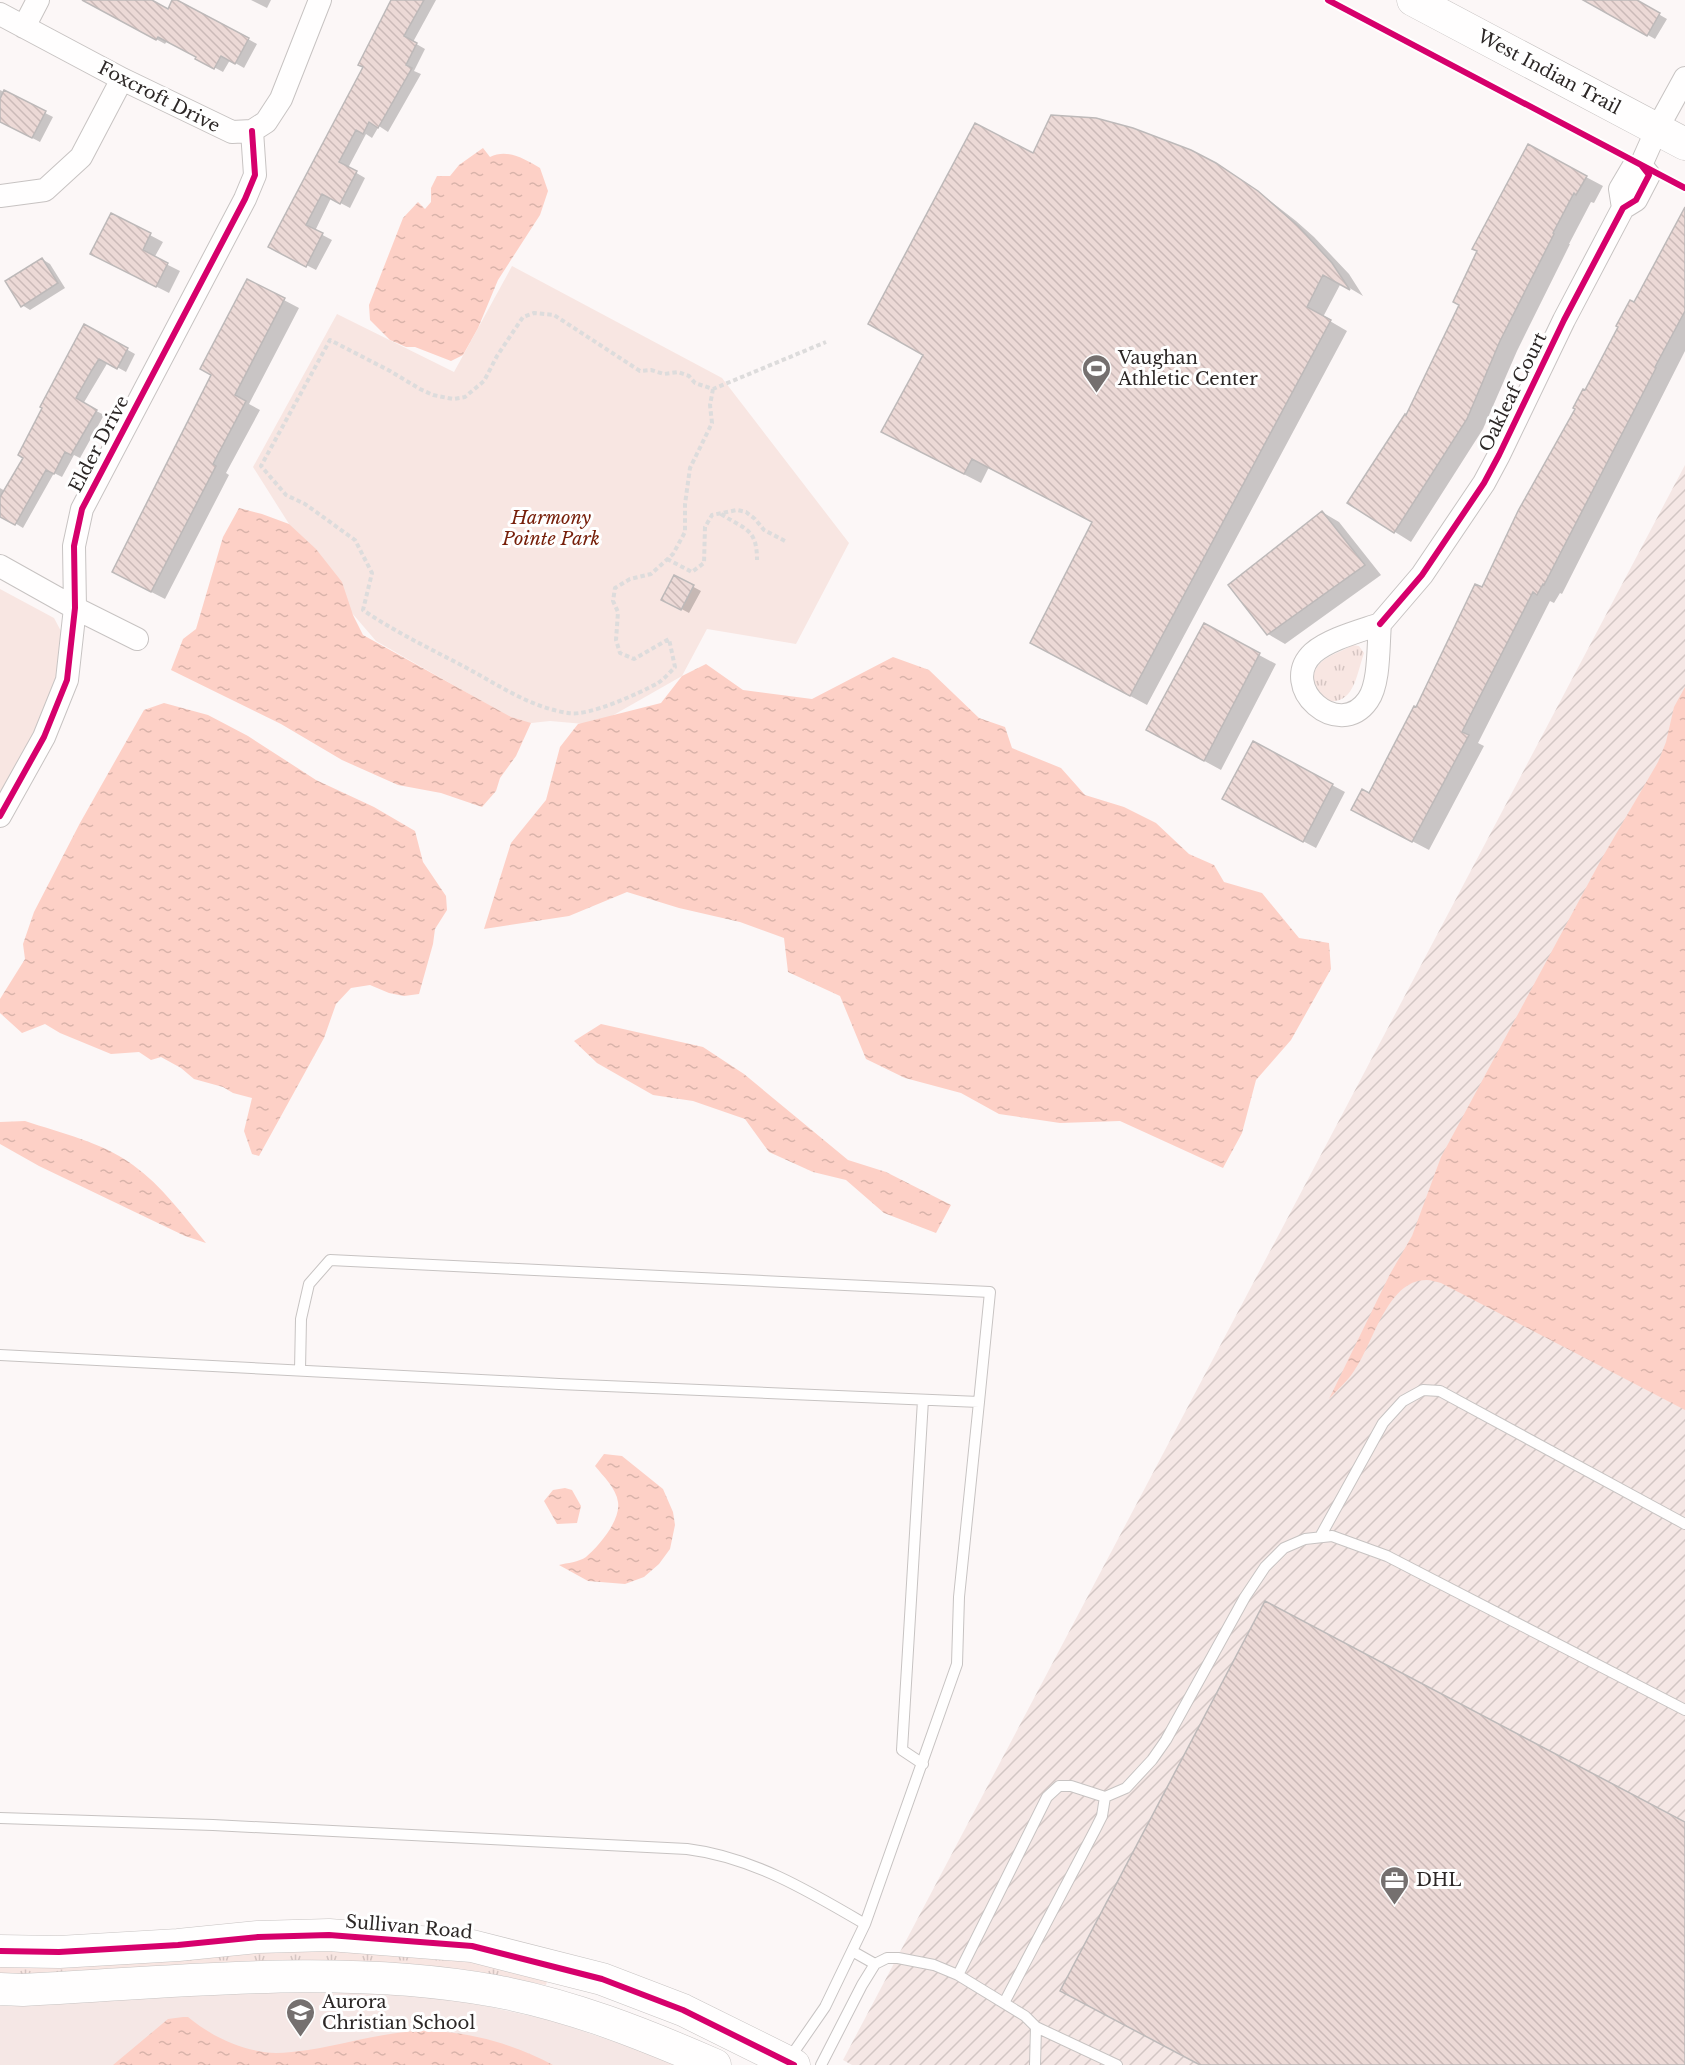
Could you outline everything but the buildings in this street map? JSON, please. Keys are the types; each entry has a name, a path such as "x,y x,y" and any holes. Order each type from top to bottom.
{"street":[{"path":"24,27 38,0"},
{"path":"252,131 266,122 281,99 320,0"},
{"name":"West Indian Trail","path":"1413,0 1685,144"},
{"name":"Foxcroft Drive","path":"0,14 122,79 232,132 252,131"},
{"name":"Oakleaf Court","path":"1380,624 1422,575 1484,483 1564,320 1623,208 1620,189 1633,167 1641,165 1657,129 1685,78"},
{"path":"0,196 45,190 81,157 122,79"},
{"name":"Elder Drive","path":"0,816 44,737 67,680 75,608 74,546 82,509 248,191 255,175 252,131"},
{"path":"0,566 137,639"},
{"name":"Sullivan Road","path":"0,1951 58,1952 178,1945 258,1937 329,1935 472,1946 602,1979 683,2010 791,2063"},
{"path":"0,1989 23,1990 304,1976 428,1982 496,1991 571,2009 656,2039 715,2065"}],"lane":[{"path":"300,1370 301,1319 309,1284 330,1260 990,1292 959,1597 957,1664 866,1923 825,2007 791,2063"},
{"path":"0,1354 979,1402"},
{"path":"1320,1537 1383,1423 1403,1401 1423,1390 1440,1391 1685,1524"},
{"path":"923,1400 902,1750 923,1764"},
{"path":"958,1975 1047,1797 1059,1786 1071,1786 1105,1797 1126,1788 1162,1746 1245,1598 1265,1567 1284,1548 1305,1539 1332,1536 1387,1556 1685,1710"},
{"path":"1004,2003 1102,1816 1105,1797"},
{"path":"0,1818 213,1825 695,1850 735,1858 814,1894 866,1923"},
{"path":"852,1951 875,1964"},
{"path":"821,2065 862,1985 875,1964 887,1958 934,1965 958,1975 1025,2016 1036,2027 1117,2065"},
{"path":"1035,2065 1036,2027"}],"path":[{"path":"713,389 710,405 712,423 690,468 685,504 685,532 673,554 651,574 630,579 615,588 613,601 618,612 616,640 620,653 634,659 669,639 675,667 660,682 632,696 599,708 570,714 536,705 514,694 405,637 363,610 372,573 355,540 305,504 286,495 261,466 330,340 433,395 453,399 465,397 484,381 497,356 523,317 534,313 554,315 640,370 651,370 664,374 678,372 689,376 696,383 713,389 826,342"},
{"path":"667,559 692,572 704,563 705,527 712,515 737,510 746,512 756,519 764,530 787,542"},
{"path":"721,513 749,531 757,543 757,560"}],"shaded area":[{"path":"1685,465 1685,2065 852,2065 843,2060"},
{"name":"Aurora Christian School","path":"340,1992 450,1998 553,2021 676,2065 0,2065 0,2006 215,1993"}],"green space":[{"name":"Harmony Pointe Park","path":"512,266 722,378 849,543 796,644 707,629 682,676 596,725 550,721 522,724 376,641 327,584 253,467 337,314 454,372"},
{"path":"0,589 54,618 62,633 63,645 53,696 0,794"},
{"path":"1353,645 1359,646 1364,653 1352,688 1341,699 1323,700 1311,686 1316,669 1330,656"},
{"path":"322,1949 475,1961 549,1975 546,1985 462,1971 0,1978 0,1964"}],"water":[{"path":"483,148 490,157 509,154 540,168 548,191 540,215 498,280 478,328 463,355 451,361 390,340 370,320 369,305 403,218 418,202 425,209 431,202 431,188 437,176 450,176 459,165"},
{"path":"239,508 289,524 316,549 342,582 353,615 363,635 511,717 531,723 516,756 500,778 496,791 482,807 441,793 398,785 342,760 281,724 171,670 183,639 196,629 223,537"},
{"path":"893,657 929,670 979,718 1005,727 1012,748 1061,768 1085,795 1124,807 1156,823 1189,854 1214,865 1224,882 1262,893 1299,938 1329,943 1331,969 1291,1040 1256,1080 1242,1133 1223,1168 1120,1121 1060,1123 999,1114 961,1093 905,1078 866,1059 840,996 788,972 784,938 740,922 679,908 627,892 569,916 484,929 511,843 546,800 560,747 578,724 661,703 682,676 706,664 743,690 812,699"},
{"path":"1685,687 1685,1410 1441,1283 1427,1280 1413,1283 1401,1290 1391,1301 1361,1360 1329,1399 1390,1274 1412,1236 1441,1157 1602,858 1658,762 1666,742 1674,707"},
{"path":"164,703 208,715 248,736 316,780 374,807 415,831 423,862 446,896 447,910 435,929 419,994 404,996 370,985 351,988 336,1004 324,1038 259,1156 252,1154 244,1131 252,1098 194,1079 181,1068 161,1057 151,1060 139,1052 111,1054 60,1033 45,1024 22,1033 0,1013 0,999 25,959 23,944 34,912 80,823 144,710"},
{"path":"601,1024 703,1047 744,1074 848,1160 886,1172 951,1205 936,1233 884,1213 846,1180 813,1172 769,1152 745,1119 693,1101 653,1095 597,1063 574,1041"},
{"path":"25,1121 95,1144 133,1165 163,1192 206,1243 185,1236 39,1166 0,1144 0,1122"},
{"path":"604,1454 622,1456 663,1489 673,1512 675,1525 670,1549 659,1564 644,1577 625,1584 588,1581 559,1565 586,1557 603,1540 616,1517 618,1502 615,1492 595,1466"},
{"path":"565,1488 572,1490 581,1506 577,1523 557,1524 544,1501 553,1490"},
{"path":"188,2017 207,2031 229,2042 264,2052 308,2050 381,2035 425,2031 492,2040 524,2051 553,2065 113,2065 168,2019"}],"cycle path":[{"path":"1328,0 1685,188"},
{"path":"0,816 44,737 67,680 75,608 74,546 82,509 245,199 255,175 252,131"},
{"path":"1380,624 1422,575 1484,483 1564,320 1623,208 1636,200 1649,175 1641,165"},
{"path":"0,1951 59,1952 178,1945 258,1937 329,1935 472,1946 602,1979 683,2010 794,2065"}],"place":[{"name":"Vaughan Athletic Center","path":"1097,394"},
{"name":"DHL","path":"1395,1906"},
{"name":"Aurora Christian School","path":"301,2038"}]}
